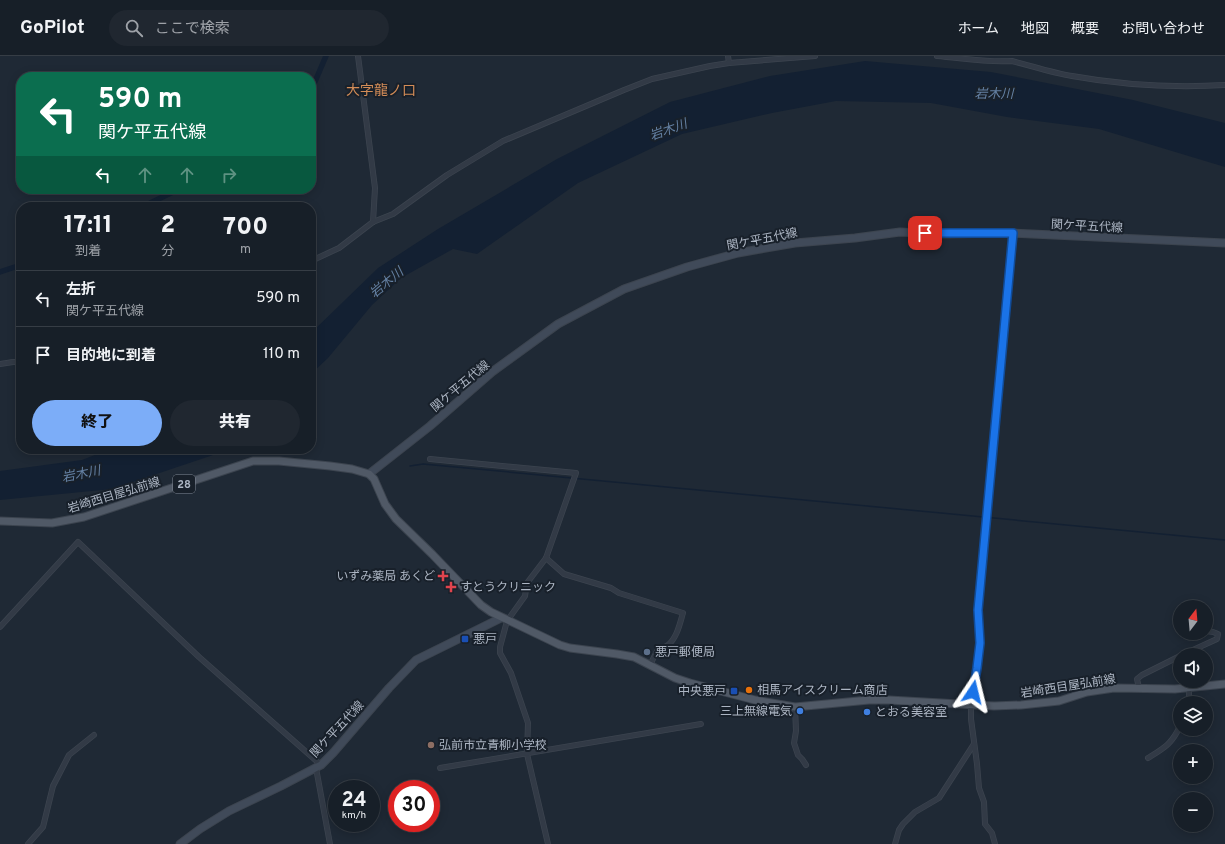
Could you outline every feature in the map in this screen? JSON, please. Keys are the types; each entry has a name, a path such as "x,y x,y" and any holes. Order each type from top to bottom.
{"main road":[{"name":"関ケ平五代線","path":"369,474 430,426 498,368 558,324 624,289 687,267 738,254 795,243 855,238 900,232 938,234 1013,233 1225,243"},
{"name":"岩崎西目屋弘前線","path":"0,522 52,523 84,517 253,461 279,461 352,469 369,474 374,479 385,504 396,518 481,605 504,619 560,645 634,657 675,678 690,683 755,700 796,707 869,700 994,706 1021,705 1060,701 1087,692 1109,688 1189,688"},
{"name":"関ケ平五代線","path":"180,844 200,829 229,811 318,766 333,753 389,688 416,660 504,619"},
{"name":"岩崎西目屋弘前線","path":"1213,685 1225,684"}],"street":[{"path":"358,56 375,188 374,222"},
{"path":"728,56 729,63"},
{"path":"316,259 339,248 374,222 393,214 447,175 503,141 652,79 710,66 761,58 815,56"},
{"path":"937,56 1003,62 1012,61 1070,76 1105,81 1158,85 1225,85"},
{"path":"1007,56 1012,61"},
{"path":"995,844 992,833 985,824 984,802 979,788 971,719 971,705 980,643 978,610 1013,233"},
{"path":"0,364 16,362"},
{"path":"430,459 576,473 546,558 527,583 525,596 504,619 500,647 500,653 511,673 528,722 527,754 548,844"},
{"path":"0,627 78,542 199,657 318,766 330,844"},
{"path":"546,558 564,574 611,588 619,593 683,613 674,638 666,646 657,651 650,665"},
{"path":"1198,648 1217,639 1218,634 1213,632"},
{"path":"1139,688 1137,679 1173,660"},
{"path":"1189,688 1189,696"},
{"path":"796,707 796,731 794,743 798,755 806,765"},
{"path":"440,768 701,724"},
{"path":"28,844 43,826 53,786 69,755 94,735"},
{"path":"1148,758 1167,746 1175,736"},
{"path":"895,844 899,830 903,824 915,812 939,798 974,744"}],"water":[{"name":"岩木川","path":"865,61 991,72 1133,100 1225,123 1225,167 1099,129 1007,117 931,103 836,101 772,113 682,134 578,183 477,254 453,249 401,278 372,305 328,358 316,369 316,328 378,268 438,229 557,159 670,102 770,76"},
{"name":"岩木川","path":"97,454 216,454 112,489 0,500 0,471 82,460"}],"waterway":[{"path":"316,79 326,56"},
{"path":"152,202 169,194"},
{"path":"0,272 16,267"},
{"path":"410,466 423,464 1225,540"}],"place":[{"name":"いずみ薬局 あくど","path":"443,576"},
{"name":"すとうクリニック","path":"451,587"},
{"name":"悪戸","path":"465,639"},
{"name":"悪戸郵便局","path":"647,652"},
{"name":"相馬アイスクリーム商店","path":"749,690"},
{"name":"中央悪戸","path":"734,691"},
{"name":"三上無線電気","path":"800,711"},
{"name":"とおる美容室","path":"867,712"},
{"name":"弘前市立青柳小学校","path":"431,745"}],"district":[{"name":"大字龍ノ口","path":"381,90"}],"route":[{"path":"925,233 1013,233 978,610 980,643 973,692"}]}
